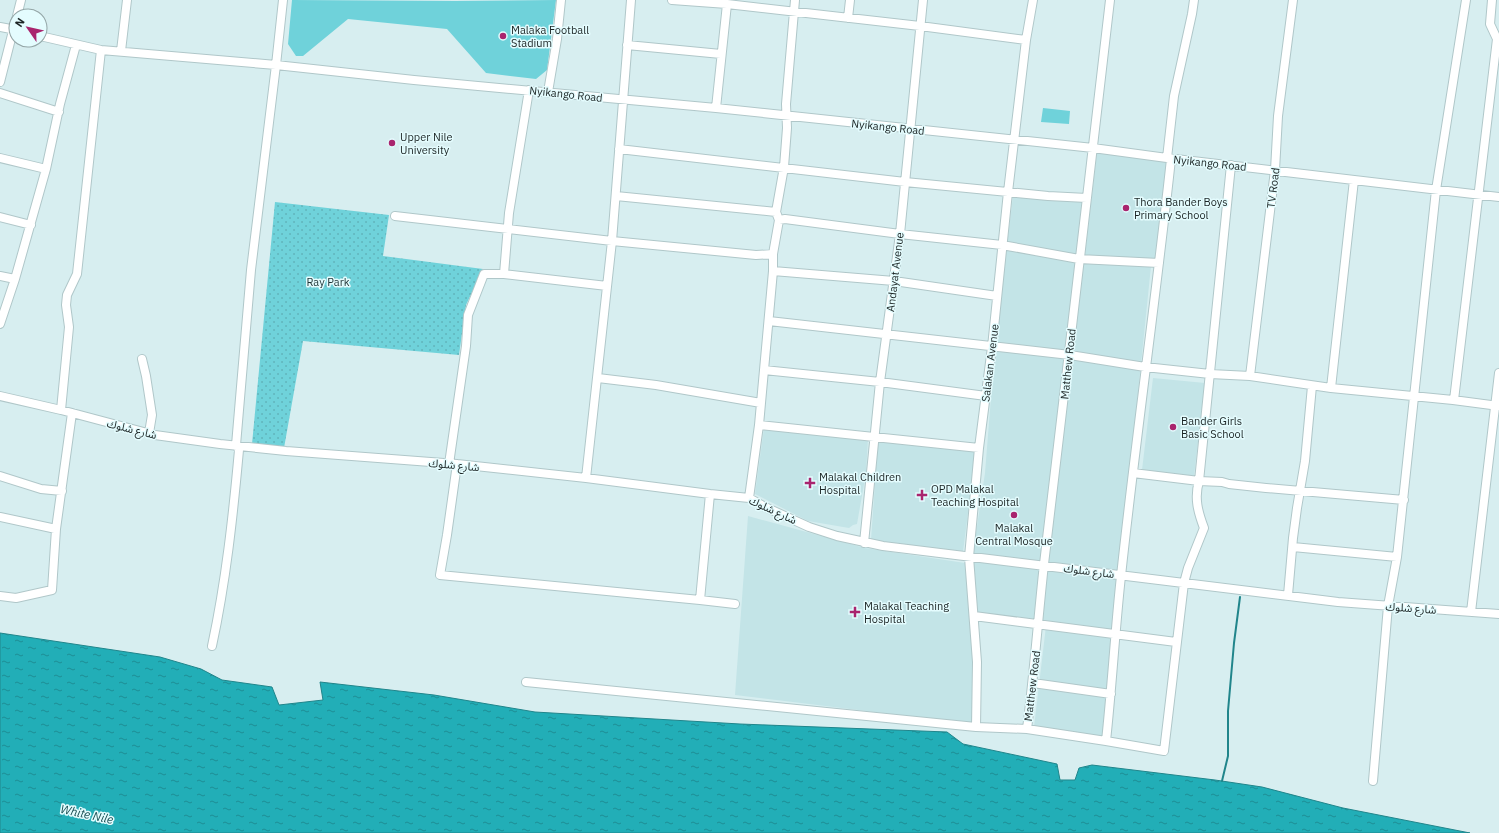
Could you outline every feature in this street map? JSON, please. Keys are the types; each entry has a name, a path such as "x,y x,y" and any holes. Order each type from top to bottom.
{"street":[{"path":"121,51 127,0"},
{"path":"212,646 221,604 233,519 239,450 236,445 251,270 276,65 282,0"},
{"path":"548,92 558,39 561,0"},
{"path":"586,478 612,240 630,0"},
{"path":"672,0 727,4 738,3 794,12 1026,40"},
{"path":"749,498 759,425 773,271 773,254 779,220 776,212 784,167 786,116 796,0"},
{"path":"848,18 850,0"},
{"name":"Andayat Avenue","path":"864,543 880,382 900,234 923,0"},
{"name":"Salakan Avenue","path":"976,727 977,662 969,557 979,448 992,346 1014,139 1026,40 1033,0"},
{"name":"Matthew Road","path":"1027,729 1044,566 1070,355 1079,259 1110,0"},
{"path":"1106,741 1121,575 1145,367 1159,264 1174,96 1194,0"},
{"name":"TV Road","path":"1250,376 1275,170 1278,116 1293,0"},
{"path":"1373,781 1388,606 1397,557 1404,500 1436,190 1466,0"},
{"path":"1454,400 1477,195 1497,39 1490,24 1492,0"},
{"path":"716,108 727,4"},
{"name":"Nyikango Road","path":"48,38 101,50 276,65 1014,139 1499,197"},
{"path":"0,324 31,225 76,45"},
{"path":"627,45 721,54"},
{"path":"0,82 10,48"},
{"path":"61,410 69,327 66,305 67,295 77,274 101,50"},
{"path":"504,274 507,228 529,90"},
{"path":"0,93 59,112"},
{"path":"618,149 905,182 1087,198"},
{"path":"0,158 46,169"},
{"path":"526,682 976,727 1027,729 1164,751 1184,583 1188,568 1204,528 1197,508 1196,491 1199,481 1231,165"},
{"path":"1331,388 1354,180"},
{"path":"616,196 776,212"},
{"path":"395,216 756,255 773,254"},
{"path":"0,217 31,225"},
{"path":"779,220 785,219 900,234 1002,244 1079,259 1159,264"},
{"path":"773,271 894,281 997,296"},
{"path":"607,286 504,274 484,274 468,315 447,535 440,575 735,604"},
{"path":"0,276 15,279"},
{"path":"768,321 1070,355 1145,367 1210,374 1250,376 1312,386 1454,400 1497,406"},
{"path":"142,359 152,415 149,433"},
{"path":"764,370 880,382 986,396"},
{"path":"1471,612 1497,406 1499,373"},
{"path":"598,378 656,385 761,403"},
{"path":"1288,595 1297,508 1305,461 1306,437 1312,386"},
{"name":"شارع شلوك","path":"0,396 149,433 220,444 286,451 453,464 586,478 749,498 809,527 864,543 1338,602 1499,614"},
{"path":"0,596 16,598 52,590 56,530 72,414"},
{"path":"759,425 979,448"},
{"path":"1133,473 1229,484 1404,500"},
{"path":"0,476 40,489 62,491"},
{"path":"700,600 710,494"},
{"path":"0,517 56,530"},
{"path":"1293,547 1397,557"},
{"path":"974,616 1176,642"},
{"path":"1033,683 1111,694"}],"shaded area":[{"name":"Thora Bander Boys Primary School","path":"1097,152 1168,160 1156,260 1085,255"},
{"path":"1013,196 1082,200 1078,256 1151,266 1103,737 1034,727 1046,626 977,616 971,553 973,553 985,473 996,334"},
{"name":"Bander Girls Basic School","path":"1153,378 1205,383 1194,476 1142,470"},
{"name":"Malakal Children Hospital","path":"764,428 868,439 866,473 857,524 849,528 808,521 755,494"},
{"name":"OPD Malakal Teaching Hospital","path":"878,440 976,450 963,552 871,540"},
{"name":"Malakal Teaching Hospital","path":"748,516 865,548 965,563 974,662 973,724 735,695"}],"green space":[{"name":"Malaka Football Stadium","path":"292,0 556,0 547,70 536,79 486,73 447,29 348,19 303,56 296,56 288,44"},
{"path":"1043,108 1070,111 1069,124 1041,122"},
{"name":"Ray Park","path":"275,202 389,215 383,256 483,269 466,305 459,355 303,341 284,448 252,444"}],"water":[{"name":"White Nile","path":"0,633 160,657 201,669 222,680 272,687 279,705 323,700 320,682 434,695 535,712 740,724 947,732 963,744 1057,764 1060,780 1075,780 1079,768 1092,765 1215,780 1262,787 1343,808 1470,833 0,833"}],"waterway":[{"path":"1222,781 1228,756 1228,711 1240,597"}],"place":[{"name":"Malaka Football Stadium","path":"503,36"},
{"name":"Upper Nile University","path":"392,143"},
{"name":"Thora Bander Boys Primary School","path":"1126,208"},
{"name":"Bander Girls Basic School","path":"1173,427"},
{"name":"Malakal Children Hospital","path":"810,483"},
{"name":"OPD Malakal Teaching Hospital","path":"922,495"},
{"name":"Malakal Central Mosque","path":"1014,515"},
{"name":"Malakal Teaching Hospital","path":"855,612"}]}
